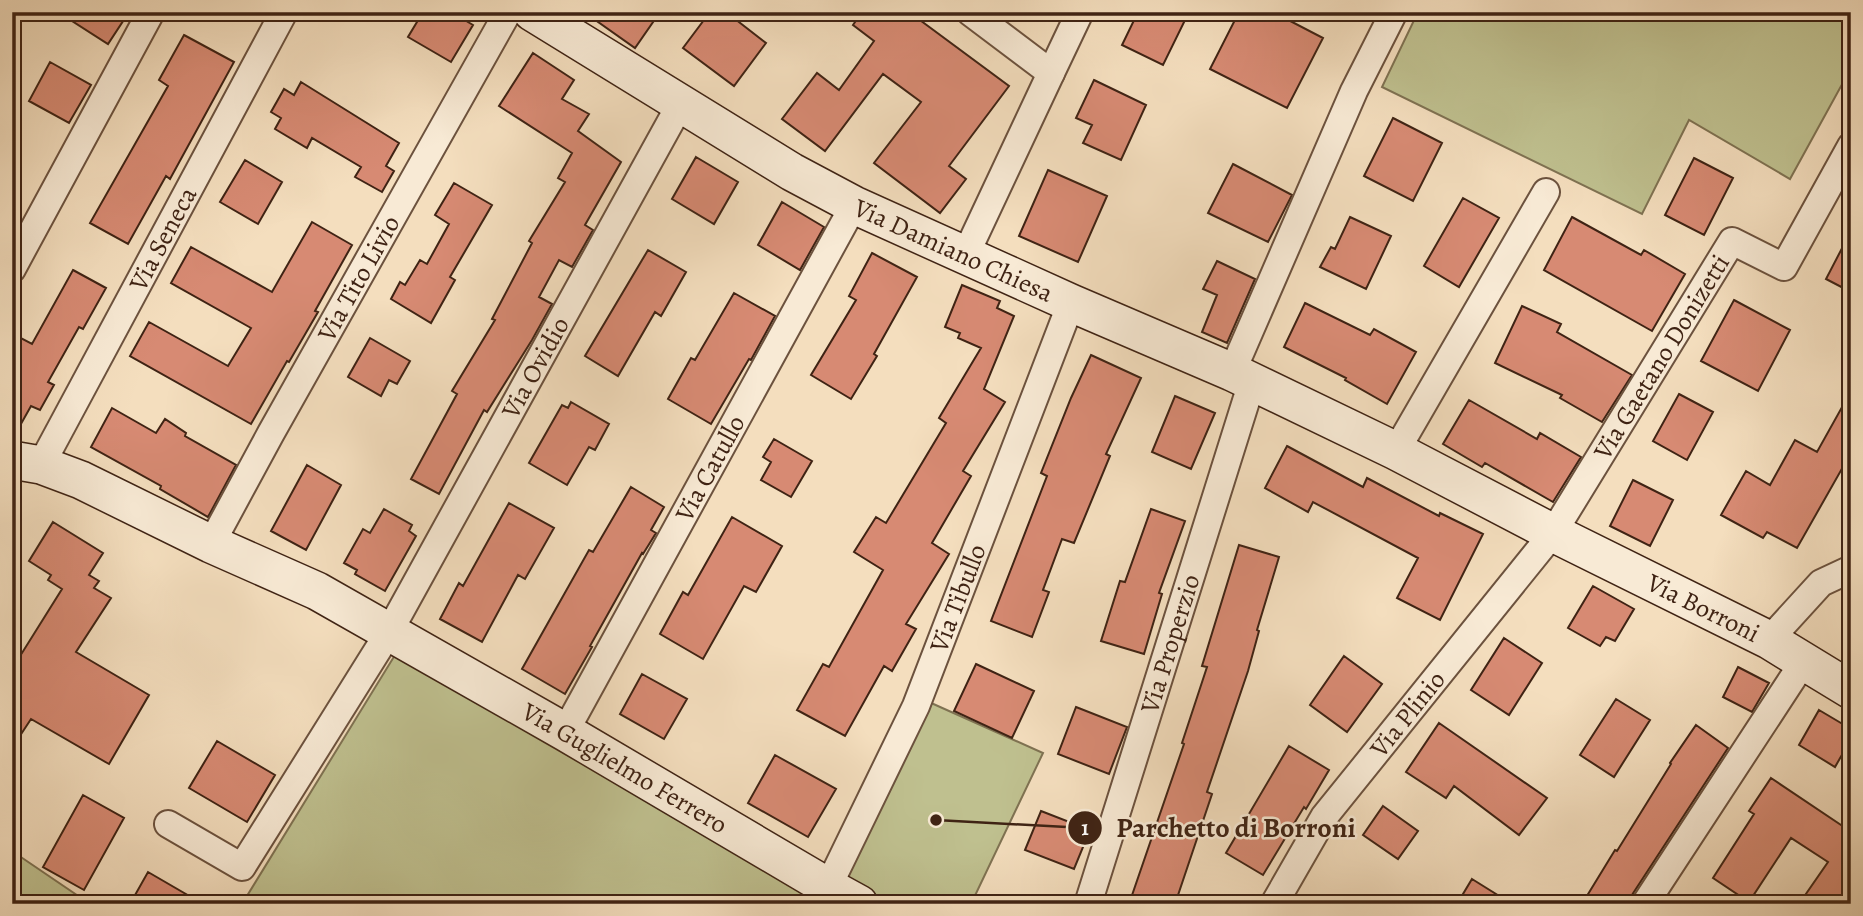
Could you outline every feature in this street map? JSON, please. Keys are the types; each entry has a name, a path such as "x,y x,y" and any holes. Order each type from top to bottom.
{"street":[{"path":"12,269 151,12"},
{"name":"Via Seneca","path":"27,462 284,12"},
{"name":"Via Tito Livio","path":"211,544 508,12"},
{"name":"Via Damiano Chiesa","path":"532,12 792,173 854,205 1242,377 1396,451 1553,533"},
{"path":"971,12 1051,73"},
{"path":"966,254 1080,12"},
{"name":"Via Properzio","path":"1088,904 1242,377 1354,91 1394,12"},
{"name":"Via Ovidio","path":"389,632 681,103"},
{"name":"Via Gaetano Donizetti","path":"1553,533 1732,241 1784,267 1851,146"},
{"path":"1396,451 1546,192"},
{"name":"Via Catullo","path":"565,732 854,205"},
{"name":"Via Tibullo","path":"843,895 1071,303"},
{"name":"Via Guglielmo Ferrero","path":"27,462 80,480 211,544 317,591 843,895"},
{"name":"Via Borroni","path":"1553,533 1769,640 1851,690"},
{"name":"Via Plinio","path":"1274,904 1324,817 1553,533"},
{"path":"1769,640 1821,583 1851,569"},
{"path":"169,824 242,867 389,632"},
{"path":"1645,904 1804,661"}],"green space":[{"path":"1418,12 1851,12 1851,68 1790,179 1689,120 1642,214 1382,87"},
{"path":"395,655 841,904 242,904"},
{"path":"920,698 1043,753 971,904 860,904 828,887"},
{"path":"12,851 90,904 12,904"}],"building":[{"path":"58,12 129,12 108,44"},
{"path":"423,12 451,12 473,25 451,62 408,37"},
{"path":"584,12 660,12 635,48"},
{"path":"710,12 726,12 766,43 734,86 683,48"},
{"path":"862,12 909,12 1009,86 949,166 966,179 940,213 874,163 921,102 883,74 825,151 782,119 817,73 839,90 874,41 853,25"},
{"path":"1138,12 1189,12 1163,65 1122,45"},
{"path":"1239,12 1273,12 1323,38 1287,108 1210,69"},
{"path":"184,35 234,62 170,179 166,176 128,244 90,223 168,86 159,80"},
{"path":"533,53 574,80 562,99 589,114 578,131 621,162 585,225 593,230 572,267 559,260 539,297 552,304 487,412 484,410 439,494 411,479 457,394 452,391 495,320 492,319 532,243 529,241 565,182 558,178 572,153 499,106"},
{"path":"50,62 91,85 69,123 29,101"},
{"path":"1094,80 1146,105 1121,160 1083,143 1092,125 1076,118"},
{"path":"301,82 399,143 386,166 394,171 382,192 355,177 361,167 312,138 307,148 275,129 281,118 271,112 284,89 294,95"},
{"path":"1393,118 1442,143 1413,201 1364,176"},
{"path":"696,157 738,182 714,224 672,199"},
{"path":"1694,158 1733,178 1704,235 1665,215"},
{"path":"245,160 282,182 258,224 220,202"},
{"path":"1233,164 1292,195 1268,242 1208,213"},
{"path":"1048,170 1107,196 1078,262 1019,236"},
{"path":"454,183 492,205 450,277 455,280 431,323 391,299 400,282 405,285 420,260 427,264 449,224 435,215"},
{"path":"1463,198 1499,218 1459,287 1424,266"},
{"path":"782,202 824,227 800,270 758,245"},
{"path":"1350,217 1391,236 1366,289 1320,267 1331,247 1335,249"},
{"path":"1572,217 1641,255 1644,250 1685,274 1652,331 1544,270"},
{"path":"312,222 352,245 315,311 318,312 251,424 130,356 149,322 228,366 251,328 171,283 191,247 272,292"},
{"path":"1851,231 1851,292 1826,279"},
{"path":"648,250 686,272 661,316 655,312 618,376 585,356"},
{"path":"872,253 917,277 874,354 877,356 851,399 811,375 856,300 849,296"},
{"path":"1217,261 1255,279 1227,343 1202,332 1217,295 1203,289"},
{"path":"73,270 106,288 83,329 79,327 48,382 54,385 40,410 31,406 12,440 12,350 19,337 32,344"},
{"path":"962,285 1000,301 997,308 1014,316 984,389 1005,402 963,471 971,476 932,543 949,554 906,624 916,629 892,671 884,666 845,736 797,710 823,664 829,667 883,570 854,552 876,517 886,523 946,423 939,418 981,348 958,338 960,333 945,327"},
{"path":"734,293 775,316 711,424 668,399 691,358 695,360"},
{"path":"1734,300 1790,330 1758,391 1701,361"},
{"path":"1305,303 1370,335 1374,329 1416,352 1387,404 1345,380 1346,378 1284,347"},
{"path":"1522,306 1561,324 1557,332 1632,375 1602,422 1560,398 1562,395 1495,363"},
{"path":"370,338 410,361 397,384 389,380 381,396 348,377"},
{"path":"1091,355 1141,378 1106,454 1110,456 1074,543 1062,539 1043,590 1049,592 1032,637 991,621 1047,476 1041,473"},
{"path":"1851,391 1851,469 1844,465 1797,548 1767,532 1763,538 1721,515 1746,471 1770,485 1795,440 1817,452"},
{"path":"1679,394 1713,412 1687,460 1653,441"},
{"path":"1175,396 1215,413 1191,469 1152,452"},
{"path":"1469,400 1537,439 1540,433 1581,457 1553,502 1485,463 1482,467 1443,444"},
{"path":"571,402 609,424 595,450 589,447 567,485 529,463 562,405 568,408"},
{"path":"112,408 156,433 165,419 186,433 185,436 236,465 208,517 160,489 161,486 91,447"},
{"path":"774,439 812,461 791,497 761,480 771,462 763,457"},
{"path":"1287,446 1363,487 1367,478 1439,516 1440,513 1483,534 1440,620 1397,598 1418,558 1313,502 1308,512 1265,488"},
{"path":"307,465 341,485 306,550 271,531"},
{"path":"1633,480 1673,500 1650,546 1610,526"},
{"path":"631,487 664,507 651,530 656,533 642,553 565,694 522,669 589,550 593,552"},
{"path":"509,503 554,528 525,579 518,575 482,642 440,619 459,583 463,586"},
{"path":"384,509 412,525 409,531 416,536 385,591 355,574 357,570 344,563 363,529 370,533"},
{"path":"1151,509 1185,521 1159,593 1162,594 1144,654 1101,641 1120,581 1125,582"},
{"path":"732,517 782,546 756,592 744,586 703,659 660,634 683,592 688,595"},
{"path":"53,522 103,553 89,575 99,581 94,588 111,598 76,652 149,695 109,764 31,719 12,748 12,665 62,589 48,580 51,575 29,561"},
{"path":"1239,545 1279,557 1248,671 1207,792 1212,794 1175,904 1129,904 1184,744 1182,743 1207,667 1202,666"},
{"path":"1593,586 1634,609 1615,641 1606,637 1600,646 1568,628"},
{"path":"1504,638 1542,663 1509,715 1471,690"},
{"path":"1344,656 1382,684 1347,732 1310,705"},
{"path":"976,664 1034,691 1012,738 954,711"},
{"path":"1738,667 1769,683 1752,712 1723,697"},
{"path":"642,674 687,699 664,739 620,714"},
{"path":"1616,699 1650,720 1614,777 1580,755"},
{"path":"1076,707 1127,727 1109,774 1058,754"},
{"path":"1819,710 1851,729 1851,739 1835,767 1799,745"},
{"path":"1439,723 1547,798 1519,835 1454,786 1446,798 1406,772"},
{"path":"1696,725 1728,748 1632,895 1629,904 1582,904 1670,763"},
{"path":"217,741 275,775 247,822 189,788"},
{"path":"1289,746 1329,770 1263,875 1226,853"},
{"path":"775,755 836,789 808,837 748,803"},
{"path":"1771,778 1851,830 1851,904 1799,904 1828,862 1791,838 1749,902 1713,878 1754,814 1749,811"},
{"path":"83,795 124,818 84,890 43,867"},
{"path":"1383,806 1418,831 1398,859 1363,835"},
{"path":"1041,811 1090,830 1074,869 1025,850"},
{"path":"148,872 203,904 130,904"},
{"path":"1472,879 1512,904 1457,904"}],"place":[{"name":"Parchetto di Borroni","path":"936,820"}]}
